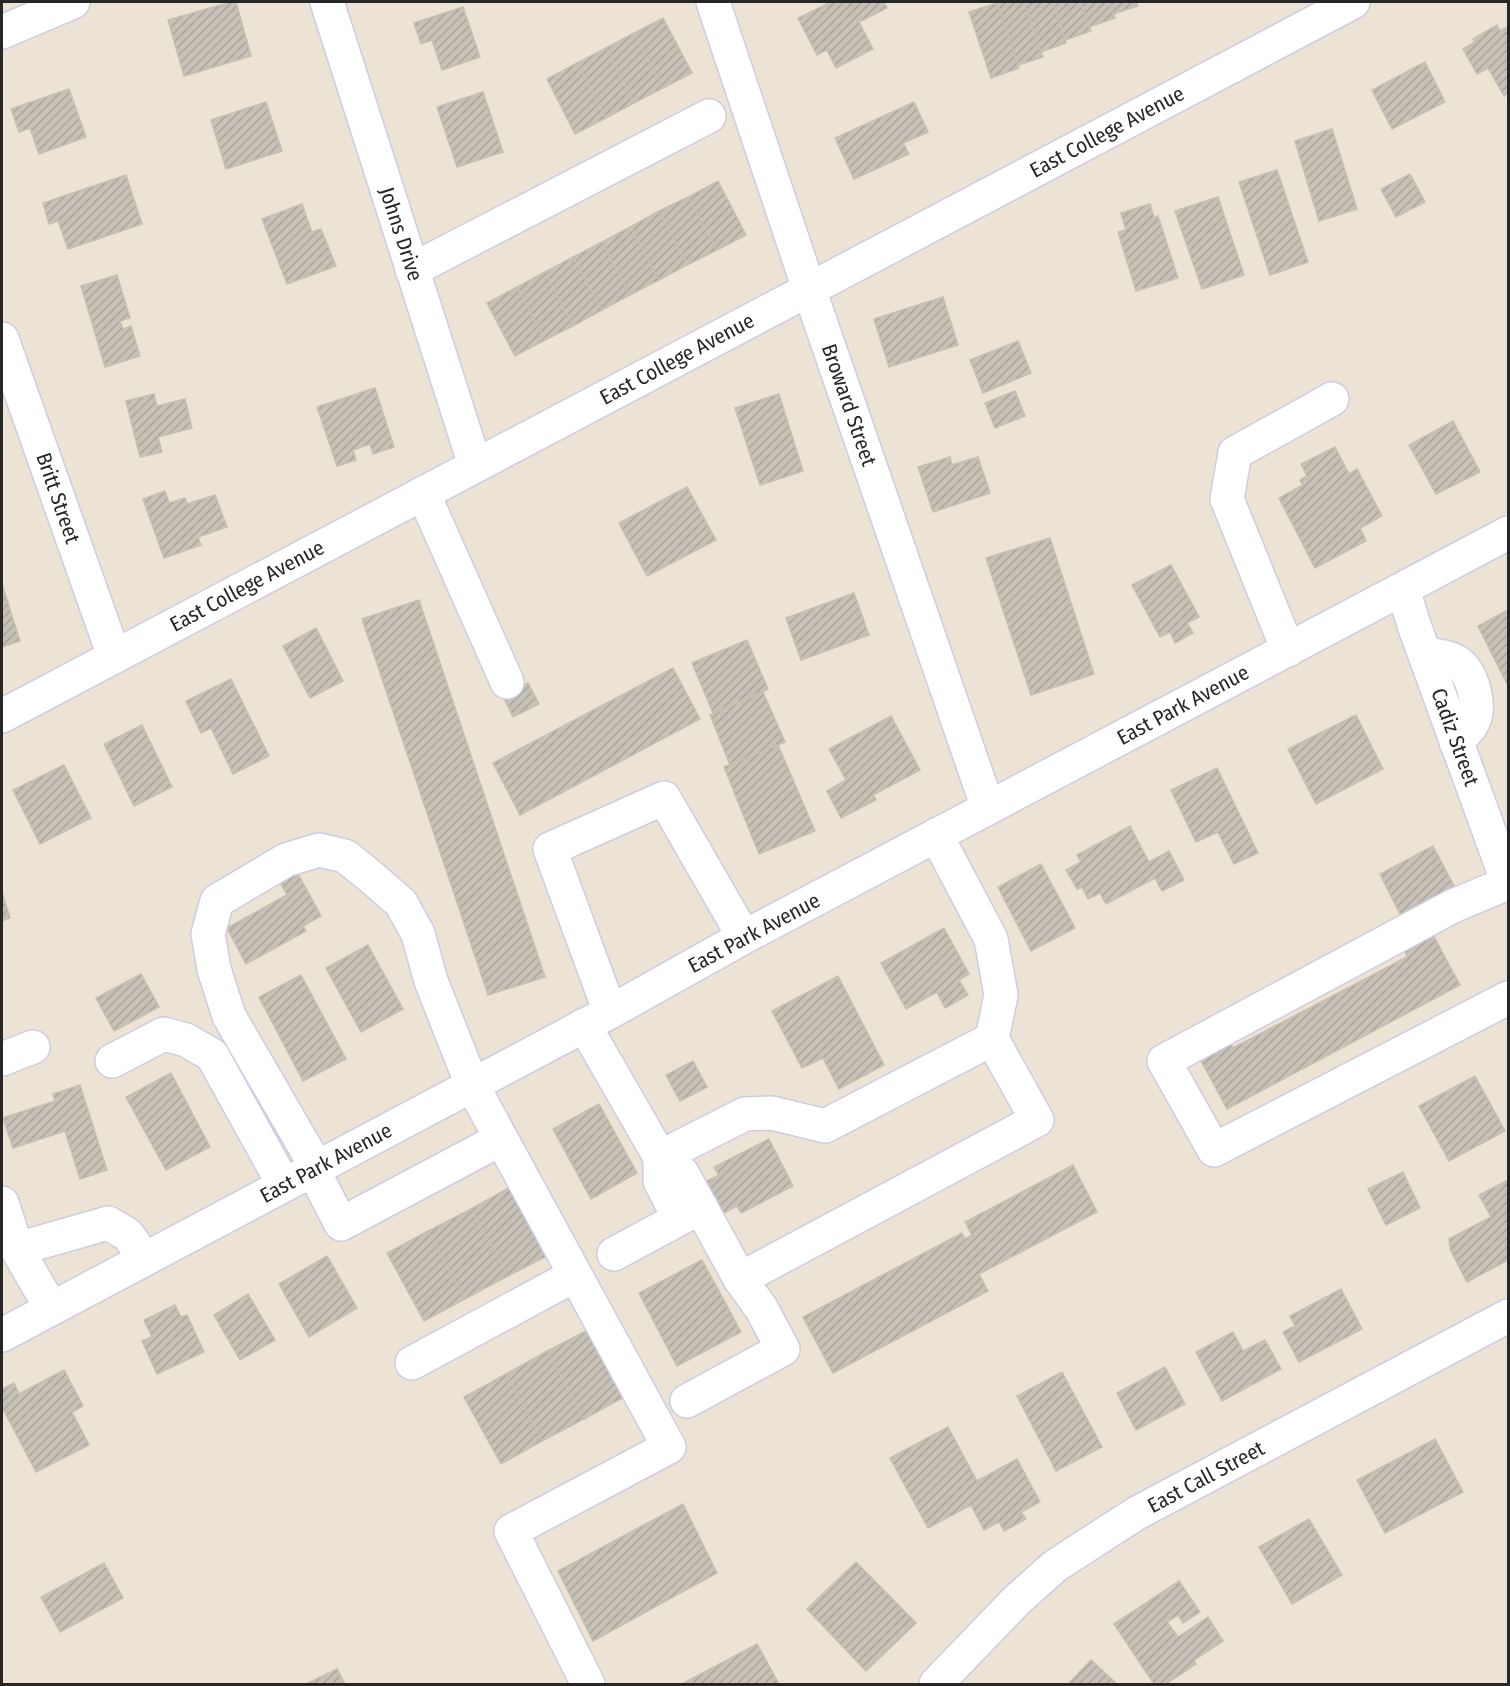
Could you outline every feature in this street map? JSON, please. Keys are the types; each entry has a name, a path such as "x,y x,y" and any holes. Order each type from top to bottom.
{"street":[{"path":"2,32 73,2"},
{"name":"Johns Drive","path":"327,2 475,465"},
{"name":"Broward Street","path":"714,2 809,289 988,808"},
{"name":"East College Avenue","path":"2,716 1353,2"},
{"path":"412,270 709,116"},
{"name":"Britt Street","path":"2,339 114,656"},
{"path":"1288,650 1227,500 1235,453 1332,399"},
{"path":"423,493 507,682"},
{"name":"East Park Avenue","path":"2,1335 597,1019 744,937 1509,533"},
{"name":"Cadiz Street","path":"1403,590 1456,742 1507,877"},
{"path":"687,1401 783,1349 761,1308 740,1279 690,1213 660,1181 660,1157 597,1019 550,849 664,798 744,937"},
{"path":"740,1279 1037,1120 992,1039 1000,995 991,939 936,835"},
{"path":"501,1139 341,1224 315,1169 229,1016 214,969 208,934 216,901 286,860 319,850 345,856 401,903 418,934 431,981 472,1085 669,1447 512,1531 588,1684"},
{"path":"1507,877 1164,1060 1214,1150 1509,998"},
{"path":"112,1061 164,1034 186,1040 212,1055 284,1185"},
{"path":"660,1157 745,1114 772,1113 825,1126 992,1039"},
{"path":"2,1059 33,1047"},
{"path":"2,1203 16,1249 51,1308"},
{"path":"614,1254 690,1213"},
{"path":"16,1249 108,1223 128,1235 145,1260"},
{"path":"412,1363 575,1275"},
{"name":"East Call Street","path":"936,1684 1017,1600 1054,1566 1137,1514 1509,1316"}],"building":[{"path":"236,2 251,56 184,76 168,20"},
{"path":"831,2 884,2 887,8 859,22 873,49 836,68 827,50 817,55 798,18"},
{"path":"997,2 1024,2 1043,57 1018,65"},
{"path":"1024,2 1053,2 1066,43 1041,52"},
{"path":"1053,2 1080,2 1091,31 1065,40"},
{"path":"1080,2 1109,2 1115,18 1089,27"},
{"path":"1109,2 1136,2 1138,6 1113,14"},
{"path":"997,3 1019,68 991,78 969,12"},
{"path":"463,7 480,57 442,70 432,40 421,44 414,23"},
{"path":"663,18 692,73 663,88 634,33"},
{"path":"1497,25 1500,31 1508,27 1508,93 1504,96 1488,68 1477,74 1463,49 1475,42 1473,39"},
{"path":"634,33 663,88 634,103 606,48"},
{"path":"606,48 634,103 606,118 577,63"},
{"path":"1425,62 1445,102 1392,129 1372,90"},
{"path":"577,63 606,118 575,134 547,79"},
{"path":"69,89 86,137 39,154 30,128 19,132 11,109"},
{"path":"483,92 503,152 457,167 437,107"},
{"path":"266,102 282,151 226,169 211,120"},
{"path":"914,102 928,132 903,143 909,154 854,179 835,138"},
{"path":"1332,129 1357,209 1319,221 1295,141"},
{"path":"1277,170 1308,262 1270,275 1239,182"},
{"path":"1410,174 1425,202 1396,217 1381,189"},
{"path":"126,175 142,224 68,249 58,221 49,224 43,203"},
{"path":"718,181 746,235 717,250 688,197"},
{"path":"688,197 717,250 687,265 659,211"},
{"path":"1218,197 1244,275 1202,289 1175,211"},
{"path":"302,204 312,232 321,229 336,266 287,284 262,219"},
{"path":"1150,204 1154,218 1158,216 1178,278 1136,291 1118,232 1126,230 1121,213"},
{"path":"659,211 687,265 659,280 630,227"},
{"path":"630,227 659,280 630,295 602,242"},
{"path":"602,242 630,295 602,310 573,257"},
{"path":"573,257 602,310 573,326 545,272"},
{"path":"545,272 573,326 545,340 517,287"},
{"path":"117,275 130,318 120,321 123,329 131,326 140,356 105,367 81,286"},
{"path":"517,287 545,340 515,356 487,303"},
{"path":"943,297 958,345 889,367 874,319"},
{"path":"1018,341 1031,373 983,393 970,360"},
{"path":"375,388 394,447 373,454 370,444 353,450 356,460 337,466 317,407"},
{"path":"1015,391 1025,416 995,428 985,403"},
{"path":"154,394 157,406 185,399 192,428 158,437 162,452 140,457 126,401"},
{"path":"779,394 803,471 760,485 735,408"},
{"path":"1453,421 1480,472 1436,494 1409,445"},
{"path":"1335,447 1349,474 1357,469 1382,516 1360,528 1366,541 1315,568 1279,498 1303,485 1300,480 1307,476 1301,464"},
{"path":"950,457 952,465 978,457 990,493 933,512 918,467"},
{"path":"687,487 716,540 647,576 619,523"},
{"path":"165,491 169,503 185,498 187,504 215,495 227,527 198,537 201,545 164,558 143,499"},
{"path":"1050,538 1094,674 1031,695 986,558"},
{"path":"1171,565 1199,617 1187,623 1193,633 1175,643 1170,632 1160,637 1132,585"},
{"path":"2,584 20,641 2,647"},
{"path":"854,593 869,635 801,660 786,618"},
{"path":"419,600 545,977 488,995 362,619"},
{"path":"1508,610 1508,686 1478,626"},
{"path":"316,628 343,681 310,698 283,646"},
{"path":"747,640 768,689 713,713 692,663"},
{"path":"673,668 700,719 520,815 493,763"},
{"path":"231,679 269,756 233,774 211,728 201,733 186,701"},
{"path":"528,683 539,704 513,717 503,696"},
{"path":"763,692 785,742 730,765 710,715"},
{"path":"1356,715 1383,769 1316,804 1288,749"},
{"path":"891,716 920,770 873,795 876,800 841,818 827,791 846,780 829,749"},
{"path":"142,725 172,787 134,806 104,744"},
{"path":"778,745 815,831 759,854 724,767"},
{"path":"64,765 91,818 40,844 13,790"},
{"path":"1217,768 1258,853 1234,864 1218,832 1196,842 1171,790"},
{"path":"1130,826 1149,862 1169,851 1184,880 1162,891 1155,878 1106,904 1100,893 1088,899 1082,887 1077,889 1066,870 1081,862 1077,855"},
{"path":"1433,846 1454,886 1400,914 1380,874"},
{"path":"1041,864 1075,928 1031,951 998,887"},
{"path":"297,872 321,916 303,926 306,931 246,964 227,928 287,895 277,877"},
{"path":"2,892 10,918 2,921"},
{"path":"944,928 969,974 959,980 968,995 945,1008 937,992 906,1009 881,963"},
{"path":"1431,931 1460,985 1227,1109 1198,1055 1229,1039 1233,1048 1407,957 1403,946"},
{"path":"368,945 403,1009 361,1032 326,968"},
{"path":"141,974 159,1007 114,1031 96,998"},
{"path":"301,975 346,1059 303,1081 259,997"},
{"path":"838,976 884,1065 839,1089 823,1058 802,1068 772,1011"},
{"path":"693,1061 707,1087 680,1101 666,1075"},
{"path":"171,1073 210,1147 166,1170 126,1097"},
{"path":"1475,1076 1505,1131 1449,1161 1419,1106"},
{"path":"80,1085 107,1170 80,1179 65,1131 13,1148 3,1118 55,1101 53,1094"},
{"path":"599,1104 637,1173 591,1199 553,1129"},
{"path":"769,1139 793,1186 741,1213 737,1206 724,1213 707,1181 719,1175 714,1167"},
{"path":"1073,1165 1097,1212 979,1274 988,1291 833,1373 803,1317 962,1233 965,1239 972,1235 965,1222"},
{"path":"1403,1172 1420,1208 1386,1225 1368,1189"},
{"path":"1508,1180 1508,1260 1467,1282 1450,1249 1449,1239 1491,1217 1479,1195"},
{"path":"512,1186 549,1255 508,1276 471,1209"},
{"path":"471,1209 508,1276 465,1299 428,1231"},
{"path":"428,1231 465,1299 424,1321 387,1253"},
{"path":"327,1256 357,1308 309,1337 279,1284"},
{"path":"702,1260 741,1332 677,1366 639,1293"},
{"path":"1341,1289 1362,1329 1299,1362 1283,1332 1295,1326 1290,1316"},
{"path":"248,1294 275,1340 240,1360 214,1315"},
{"path":"175,1305 181,1317 187,1315 204,1352 157,1374 142,1341 152,1337 144,1320"},
{"path":"590,1329 626,1396 584,1419 547,1351"},
{"path":"1233,1332 1243,1351 1265,1340 1281,1369 1222,1401 1196,1352"},
{"path":"547,1351 584,1419 542,1441 506,1374"},
{"path":"1165,1367 1185,1404 1136,1430 1117,1393"},
{"path":"64,1370 83,1406 72,1412 89,1445 36,1472 2,1407 2,1389 14,1383 19,1394"},
{"path":"1062,1372 1102,1447 1056,1471 1017,1396"},
{"path":"506,1374 542,1441 501,1464 464,1397"},
{"path":"948,1427 977,1481 1017,1459 1040,1502 1021,1512 1026,1519 1004,1531 999,1522 984,1530 971,1505 928,1528 890,1458"},
{"path":"1435,1439 1463,1492 1385,1533 1357,1480"},
{"path":"683,1504 717,1573 593,1641 558,1571"},
{"path":"1309,1519 1342,1575 1292,1604 1259,1547"},
{"path":"856,1562 916,1623 866,1671 807,1609"},
{"path":"104,1563 123,1598 60,1632 41,1597"},
{"path":"1179,1581 1200,1612 1183,1623 1178,1615 1167,1622 1178,1637 1208,1617 1223,1641 1194,1660 1196,1664 1166,1684 1154,1684 1114,1624"},
{"path":"757,1644 779,1684 682,1684"},
{"path":"1091,1660 1117,1684 1068,1684"},
{"path":"337,1669 345,1684 306,1684"}]}
